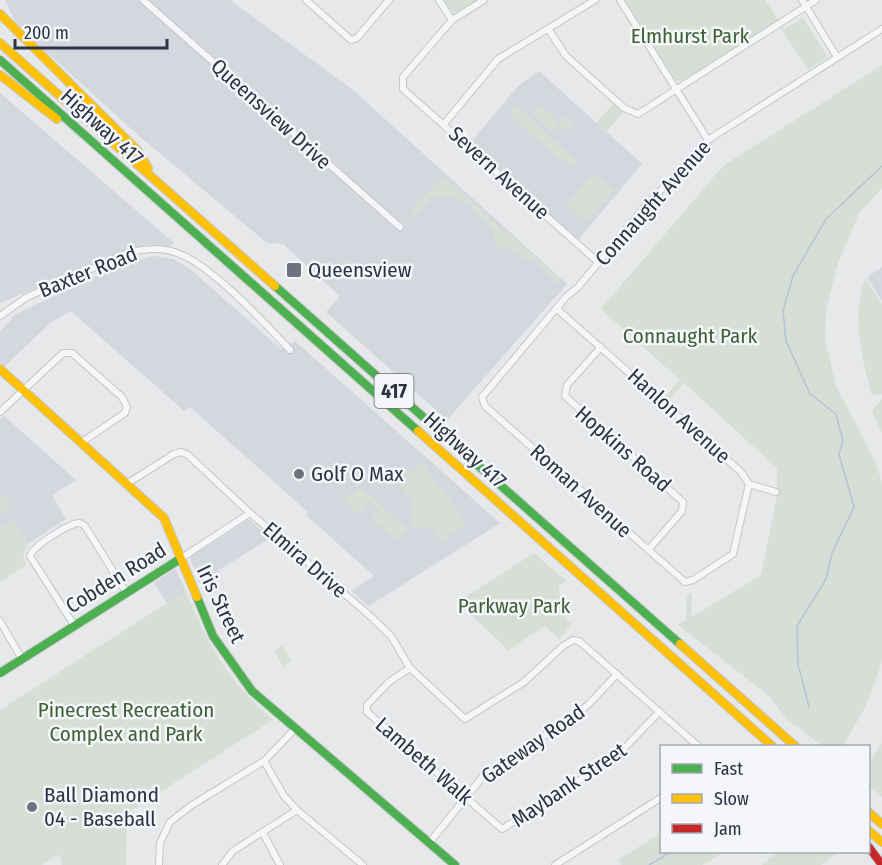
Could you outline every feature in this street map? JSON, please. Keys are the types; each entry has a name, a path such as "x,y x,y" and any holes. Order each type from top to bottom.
{"main road":[{"path":"0,14 136,150 154,178"},
{"name":"417","path":"0,43 793,745"},
{"name":"Highway 417","path":"0,60 770,745"},
{"path":"0,75 127,174"},
{"name":"Iris Street","path":"0,369 164,518 213,636 252,691 455,865"},
{"name":"Cobden Road","path":"0,673 180,560"},
{"path":"870,814 882,824"},
{"path":"870,832 882,842"},
{"path":"870,849 882,865"}],"street":[{"name":"Queensview Drive","path":"143,0 400,227"},
{"path":"306,0 351,40 357,38 389,0"},
{"path":"439,0 452,20 484,0"},
{"path":"444,124 498,59 595,0"},
{"path":"620,0 708,140"},
{"path":"549,30 566,56 628,111 638,114 804,3 816,0"},
{"path":"804,3 837,57"},
{"name":"Severn Avenue","path":"452,20 403,77 402,83 406,93 444,124 598,262"},
{"name":"Connaught Avenue","path":"483,393 667,182 708,140 882,29"},
{"name":"Baxter Road","path":"0,316 27,297 127,254 146,249 162,249 178,253 196,263 262,320 290,350"},
{"name":"Hanlon Avenue","path":"557,309 741,472 749,484"},
{"name":"Hopkins Road","path":"601,347 567,386 565,393 567,399 683,502 682,511 648,550"},
{"path":"0,412 60,356 66,352 72,353 126,401 125,413 82,442"},
{"name":"Roman Avenue","path":"483,393 485,406 682,581 688,582 734,554 749,484"},
{"name":"Elmira Drive","path":"128,483 181,452 197,462 250,513 381,627 392,638 410,668 463,718 471,717 524,682 573,640 579,641 617,674"},
{"path":"749,484 776,492"},
{"name":"Cobden Road","path":"180,560 250,513"},
{"path":"74,625 30,556 33,549 70,526 80,523 85,526 126,592"},
{"path":"0,621 22,659"},
{"name":"Lambeth Walk","path":"410,668 389,682 374,697 367,705 367,712 502,829"},
{"path":"617,674 696,745"},
{"name":"Gateway Road","path":"429,843 490,771 589,704 617,674"},
{"name":"Maybank Street","path":"502,829 616,757 659,712"},
{"path":"159,865 160,843 170,822 192,805 264,762 295,729"},
{"path":"264,762 284,796 297,810 363,865"},
{"path":"555,865 660,798"},
{"path":"222,865 233,851 297,810"},
{"path":"263,833 280,865"}],"shaded area":[{"path":"5,0 230,0 353,90 567,284 447,420 326,312 340,296 283,244 267,243 138,135 29,36 14,20"},
{"path":"539,71 642,164 578,240 470,143 518,86"},
{"path":"0,93 174,243 168,247 146,245 129,249 0,303"},
{"path":"154,256 173,259 190,269 281,349 295,341 500,523 369,606 351,591 374,576 306,515 308,512 190,407 184,411 71,311 51,322 4,367 0,363 0,332 16,314 124,263"},
{"path":"882,267 882,301 867,277"},
{"path":"4,416 76,480 52,495 66,519 28,544 13,520 0,528 0,419"},
{"path":"249,519 270,538 199,583 190,557"},
{"path":"175,569 186,591 167,603 154,583"}],"green space":[{"path":"444,0 476,0 457,12 451,12"},
{"name":"Elmhurst Park","path":"623,0 765,0 784,29 803,18 828,57 808,69 776,22 683,80 676,81"},
{"name":"Connaught Park","path":"882,65 882,188 859,213 837,266 826,310 825,340 836,386 874,459 882,482 882,662 866,706 844,745 822,745 787,720 769,696 678,625 686,620 687,595 692,592 691,617 761,575 777,496 777,468 684,383 669,399 666,396 680,380 601,309 723,166"},
{"path":"614,103 624,112 606,132 596,123"},
{"path":"539,104 559,123 565,116 574,124 569,130 559,125 553,132 532,114"},
{"path":"516,106 578,162 573,167 565,158 561,161 509,114"},
{"path":"594,173 614,190 586,222 566,204"},
{"path":"444,177 561,280 558,285 537,264 522,258 516,251 496,247 493,231 468,205 450,197 434,196 418,213 409,217 417,203"},
{"path":"865,278 882,304 882,394 872,396 864,366 859,322 859,307"},
{"path":"882,399 882,433 872,411"},
{"path":"422,463 467,523 441,542 431,527 410,528 412,502 397,482"},
{"path":"361,487 408,529 397,541 371,519 378,510 369,502 359,514 343,501"},
{"path":"1,495 7,498 12,506 0,514"},
{"path":"13,520 28,544 23,554 26,565 0,582 0,528"},
{"name":"Parkway Park","path":"534,553 566,581 558,586 565,618 572,624 559,639 545,626 508,650 458,602"},
{"name":"Pinecrest Recreation Complex and Park","path":"186,591 211,645 231,676 273,720 127,813 126,865 62,865 59,854 42,865 0,865 0,710"},
{"path":"282,646 291,661 283,666 274,651"},
{"path":"882,743 882,797 870,788 870,761"},
{"path":"660,834 660,853 722,853 702,865 621,865 618,860"},
{"path":"777,853 837,853 821,865 762,865"}],"waterway":[{"path":"809,707 798,664 797,626 826,579 832,553 854,507 839,454 843,441 836,414 810,394 786,341 783,311 793,276 826,219 882,166"},
{"path":"649,865 669,853"}],"traffic: fast":[{"path":"0,60 418,431"},
{"path":"275,286 680,644"},
{"path":"0,673 180,559"},
{"path":"197,597 213,636 252,691 455,865"}],"traffic: slow":[{"path":"0,14 137,150 148,168"},
{"path":"0,43 275,286"},
{"path":"0,75 57,119"},
{"path":"0,369 164,518 197,597"},
{"path":"418,431 771,745"},
{"path":"680,644 794,745"},
{"path":"870,814 882,824"},
{"path":"870,832 882,842"}],"traffic: jam":[{"path":"870,849 882,865"}],"place":[{"name":"Queensview","path":"294,270"},
{"name":"Golf O Max","path":"299,474"},
{"name":"Ball Diamond 04 - Baseball","path":"32,807"}]}
